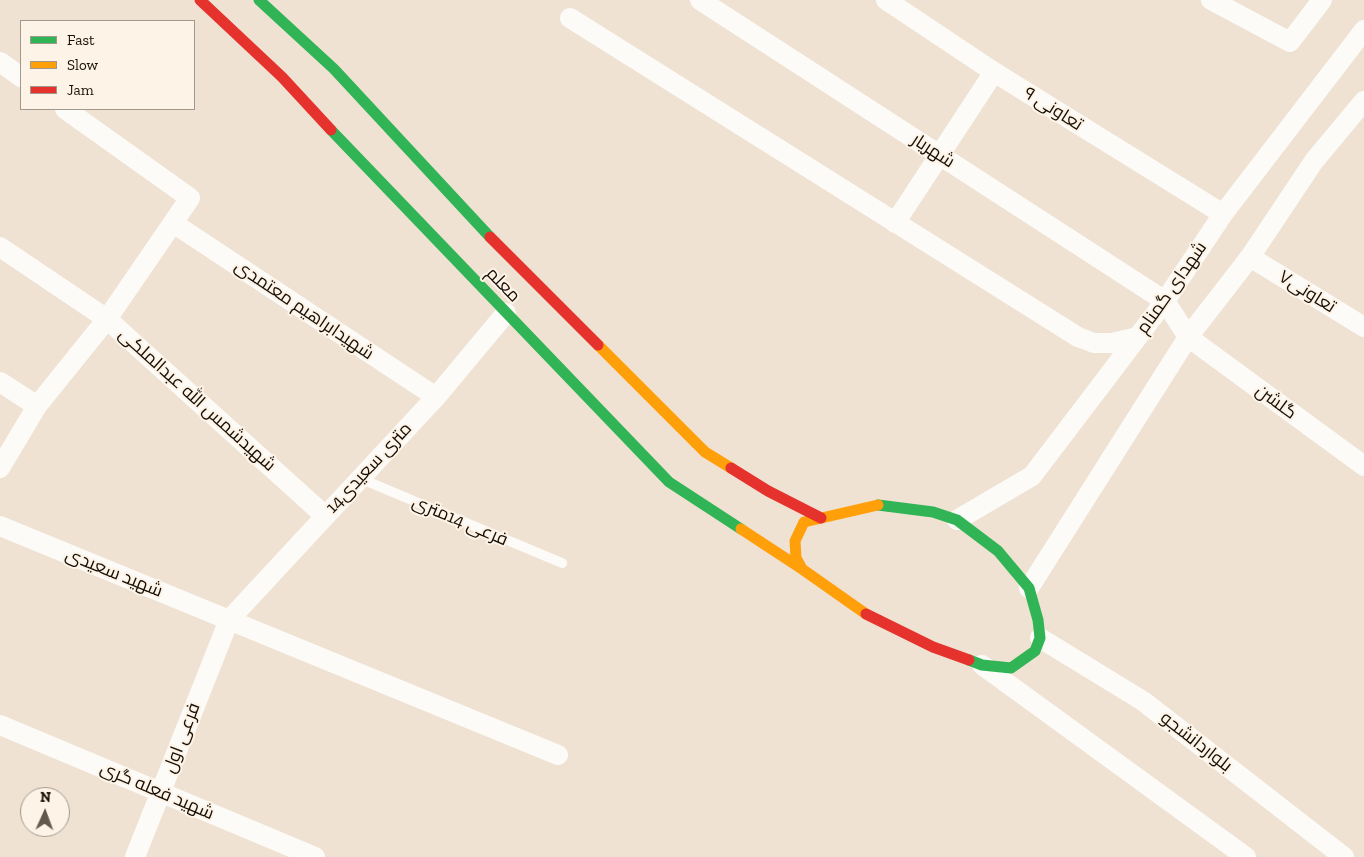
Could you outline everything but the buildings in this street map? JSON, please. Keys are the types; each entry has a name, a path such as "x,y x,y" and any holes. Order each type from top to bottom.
{"street":[{"name":"معلم","path":"200,0 282,77 669,482 802,569 862,612 933,647 982,665 1011,668 1035,651 1040,638"},
{"name":"معلم","path":"259,0 334,69 483,230 705,452 768,491 821,518"},
{"name":"شهریار","path":"700,0 1166,301"},
{"name":"تعاونی ۹","path":"886,0 994,72 1223,214"},
{"path":"1211,0 1290,42 1322,0"},
{"path":"570,18 1078,337 1094,343 1112,343 1138,337"},
{"name":"شهدای گمنام","path":"957,520 1032,476 1166,301 1223,214 1364,30"},
{"path":"0,62 20,76"},
{"path":"895,223 994,72"},
{"path":"1029,588 1188,337 1250,257 1314,161 1364,100"},
{"path":"0,247 107,319 190,198 66,110"},
{"name":"شهیدابراهیم معتمدی","path":"173,223 436,397"},
{"name":"تعاونی۷","path":"1250,257 1364,327"},
{"path":"1166,301 1188,337"},
{"name":"14متری سعیدی","path":"229,620 324,514 436,397 506,313"},
{"name":"شهیدشمس الله عبدالملکی","path":"0,468 37,406 107,319 324,514"},
{"name":"گلشن","path":"1188,337 1364,466"},
{"path":"0,382 37,406"},
{"path":"802,569 796,558 795,541 804,522 878,505 933,512 957,520 998,551 1029,588 1038,620 1040,638"},
{"name":"شهید سعیدی","path":"0,526 558,755"},
{"name":"فرعی اول","path":"136,857 229,620"},
{"name":"بلواردانشجو","path":"1040,638 1143,701 1344,857"},
{"path":"982,665 1246,857"},
{"name":"شهید فعله گری","path":"0,725 315,857"}],"lane":[{"name":"فرعی 14متری","path":"359,478 562,563"}],"traffic: fast":[{"path":"259,0 334,69 490,237"},
{"path":"331,130 669,482 741,529"},
{"path":"878,505 933,512 957,520 998,551 1029,588 1038,620 1040,638 1035,651 1011,668 982,665 969,660"}],"traffic: slow":[{"path":"598,345 705,452 731,468"},
{"path":"866,614 802,569 796,558 795,541 804,522 878,505"},
{"path":"741,529 802,569"}],"traffic: jam":[{"path":"200,0 282,77 331,130"},
{"path":"490,237 598,345"},
{"path":"731,468 768,491 821,518"},
{"path":"866,614 933,647 969,660"}]}
